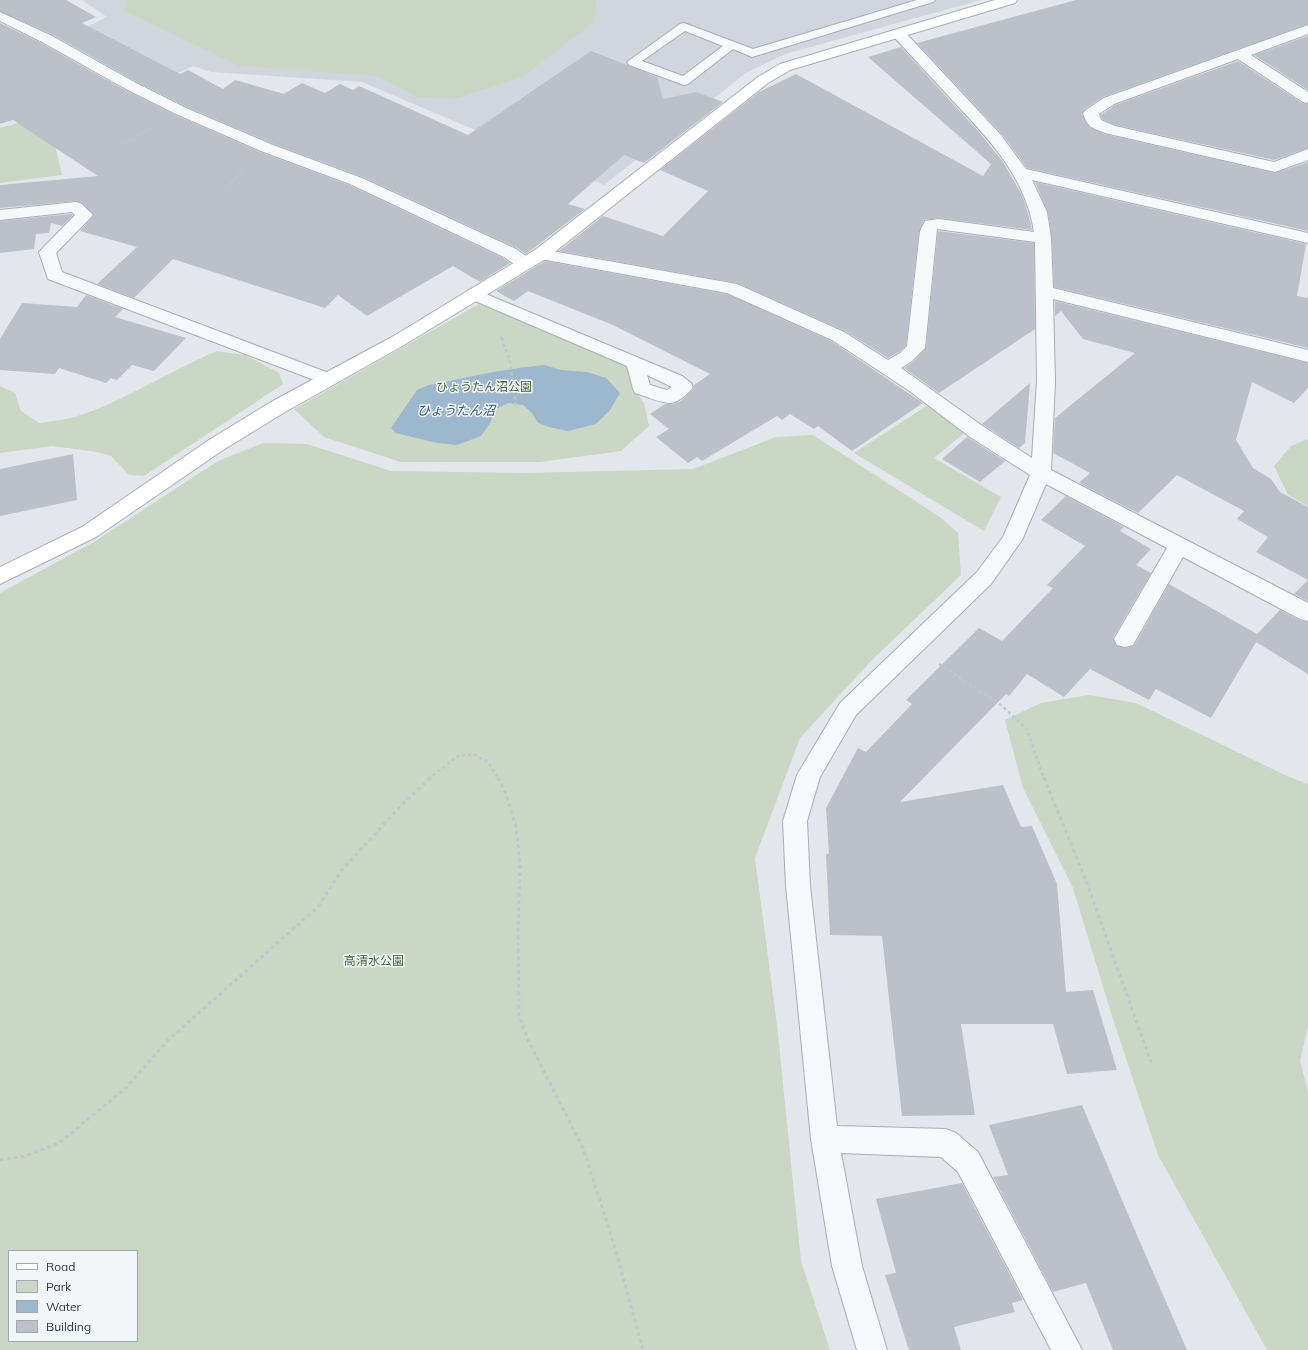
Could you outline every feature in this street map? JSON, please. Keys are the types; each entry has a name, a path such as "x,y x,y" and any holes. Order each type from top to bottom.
{"street":[{"path":"0,576 89,532 216,445 278,407 398,340 541,254 763,80 785,67 1010,0"},
{"path":"0,16 47,39 131,86 181,111 267,148 356,181 510,253 524,263"},
{"path":"1308,29 1109,101 1091,113 1094,123 1110,130 1275,167 1308,154"},
{"path":"872,1350 847,1266 825,1139 798,886 795,821 809,775 848,709 984,578 1012,540 1041,473 1046,381 1043,238 1039,212 1020,172 995,137 899,34"},
{"path":"1240,54 1308,99"},
{"path":"1020,172 1308,238"},
{"path":"0,215 76,207 85,215 47,252 54,275 328,379"},
{"path":"887,368 906,357 916,348 928,231 931,225 939,224 1043,238"},
{"path":"541,254 731,288 838,336 915,386 977,432 1041,473 1308,613"},
{"path":"1044,291 1308,356"},
{"path":"474,294 635,363"},
{"path":"1125,639 1179,545"},
{"path":"825,1139 946,1143 968,1162 1067,1350"}],"lane":[{"path":"731,45 684,81 633,62 684,26 752,53 929,0"}],"path":[{"path":"122,145 157,124"},
{"path":"226,190 246,166"},
{"path":"510,361 516,408"},
{"path":"913,647 1001,705 1027,729 1042,773 1085,878 1151,1062"},
{"path":"0,1160 25,1156 59,1143 126,1088 166,1042 318,907 341,871 429,778 460,755 475,755 489,763 494,770 505,791 516,826 520,864 518,930 519,1015 528,1040 583,1148 614,1244 643,1350"}],"shaded area":[{"path":"82,0 981,0 785,54 746,73 604,185 362,82 211,72 193,66 146,88 64,38 107,17"}],"green space":[{"path":"127,0 596,0 594,22 522,77 455,99 417,97 376,76 240,66 124,11"},
{"path":"48,115 62,175 0,183 0,128"},
{"name":"ひょうたん沼公園","path":"479,304 626,363 632,387 644,403 649,426 621,451 540,462 401,462 324,437 294,409"},
{"path":"217,351 245,355 279,373 283,384 144,476 129,475 111,456 97,452 52,446 0,453 0,386 15,393 21,411 39,423 62,420 75,417 112,403"},
{"path":"928,405 968,430 934,458 1001,497 984,531 854,453"},
{"name":"高清水公園","path":"813,435 940,517 958,533 961,575 871,661 800,738 755,858 777,1025 801,1261 830,1350 0,1350 0,593 94,542 218,461 263,443 307,444 391,471 526,473 693,469 776,437"},
{"path":"1308,439 1308,506 1288,495 1274,466 1291,446"},
{"path":"1089,695 1136,703 1289,777 1308,784 1308,1027 1300,1061 1308,1091 1308,1350 1267,1350 1158,1155 1111,1013 1073,888 1023,788 1005,720 1041,703"}],"water":[{"name":"ひょうたん沼","path":"545,365 560,370 587,372 606,378 620,393 610,410 596,424 568,431 538,423 532,413 523,405 508,403 496,409 490,423 481,436 457,445 437,443 396,433 391,428 417,390 429,385 493,372"}],"building":[{"path":"0,0 66,0 96,17 82,23 180,74 188,70 223,89 235,80 284,94 302,83 325,93 340,84 353,90 359,86 468,135 591,51 657,77 663,99 696,92 723,102 644,163 624,155 568,204 585,209 526,254 517,248 363,177 274,144 187,107 137,82 53,35 0,11"},
{"path":"1076,0 1308,0 1308,24 1103,97 1085,109 1082,114 1090,127 1104,134 1275,173 1308,162 1308,231 1027,168 1001,133 917,43"},
{"path":"0,23 41,43 125,90 175,115 260,152 349,185 503,258 510,263 480,282 453,266 367,316 338,295 325,308 173,259 134,298 97,284 137,247 80,231 94,215 83,203 76,201 0,208 0,185 98,176 13,120 0,124"},
{"path":"1308,36 1308,90 1254,55"},
{"path":"901,47 979,132 1003,162 1022,195 1032,230 939,218 924,220 919,231 906,345 899,352 888,358 845,331 737,283 559,251 603,216 663,236 708,191 660,170 759,92 796,74 983,176 991,164 868,57"},
{"path":"1238,61 1302,103 1308,104 1308,148 1274,160 1115,125 1102,119 1101,115 1115,105"},
{"path":"1035,182 1306,244 1297,296 1308,298 1308,348 1054,287 1052,238 1048,212"},
{"path":"73,215 62,226 51,223 49,233 36,234 34,249 0,253 0,221"},
{"path":"938,231 1034,243 1035,329 939,393 904,368 913,362 926,348"},
{"path":"545,261 727,294 831,341 923,403 852,451 818,426 814,429 790,414 782,420 777,416 702,461 697,457 688,463 656,437 669,429 650,414 665,404 673,404 681,401 694,388 694,385 710,374 613,325 528,291 514,301 496,291"},
{"path":"86,295 123,309 115,317 186,338 154,371 132,365 117,380 111,378 106,383 59,368 55,374 0,370 0,339 22,303 77,307"},
{"path":"1055,301 1308,363 1308,388 1294,403 1252,382 1236,440 1253,468 1271,479 1280,492 1308,507 1308,580 1256,552 1268,537 1237,519 1244,511 1177,475 1138,513 1079,483 1090,473 1053,453 1055,418 1135,353 1083,339 1061,311 1055,316"},
{"path":"1030,383 1025,443 1019,448 982,424"},
{"path":"967,437 1005,461 980,482 942,459"},
{"path":"73,454 77,500 0,516 0,469"},
{"path":"1066,496 1124,527 1120,531 1151,549 1136,565 1151,573 1113,638 1117,646 1125,648 1134,646 1169,584 1257,634 1280,610 1299,620 1308,622 1308,674 1256,642 1211,718 1156,689 1149,700 1090,669 1064,697 1027,674 1009,696 1006,694 900,802 1003,785 1021,827 1032,826 1057,884 1066,992 1093,990 1117,1070 1067,1074 1053,1024 961,1024 975,1115 902,1116 882,936 830,935 826,854 829,854 826,808 858,748 866,752 912,704 906,700 979,628 1002,641 1053,588 1047,585 1085,546 1041,520"},
{"path":"1308,580 1308,601 1294,594"},
{"path":"1082,1105 1187,1350 1113,1350 1086,1283 1053,1292 993,1177 1008,1175 989,1125"},
{"path":"962,1183 1023,1300 1012,1303 1015,1312 954,1327 961,1350 909,1350 885,1275 896,1273 876,1199"}]}
